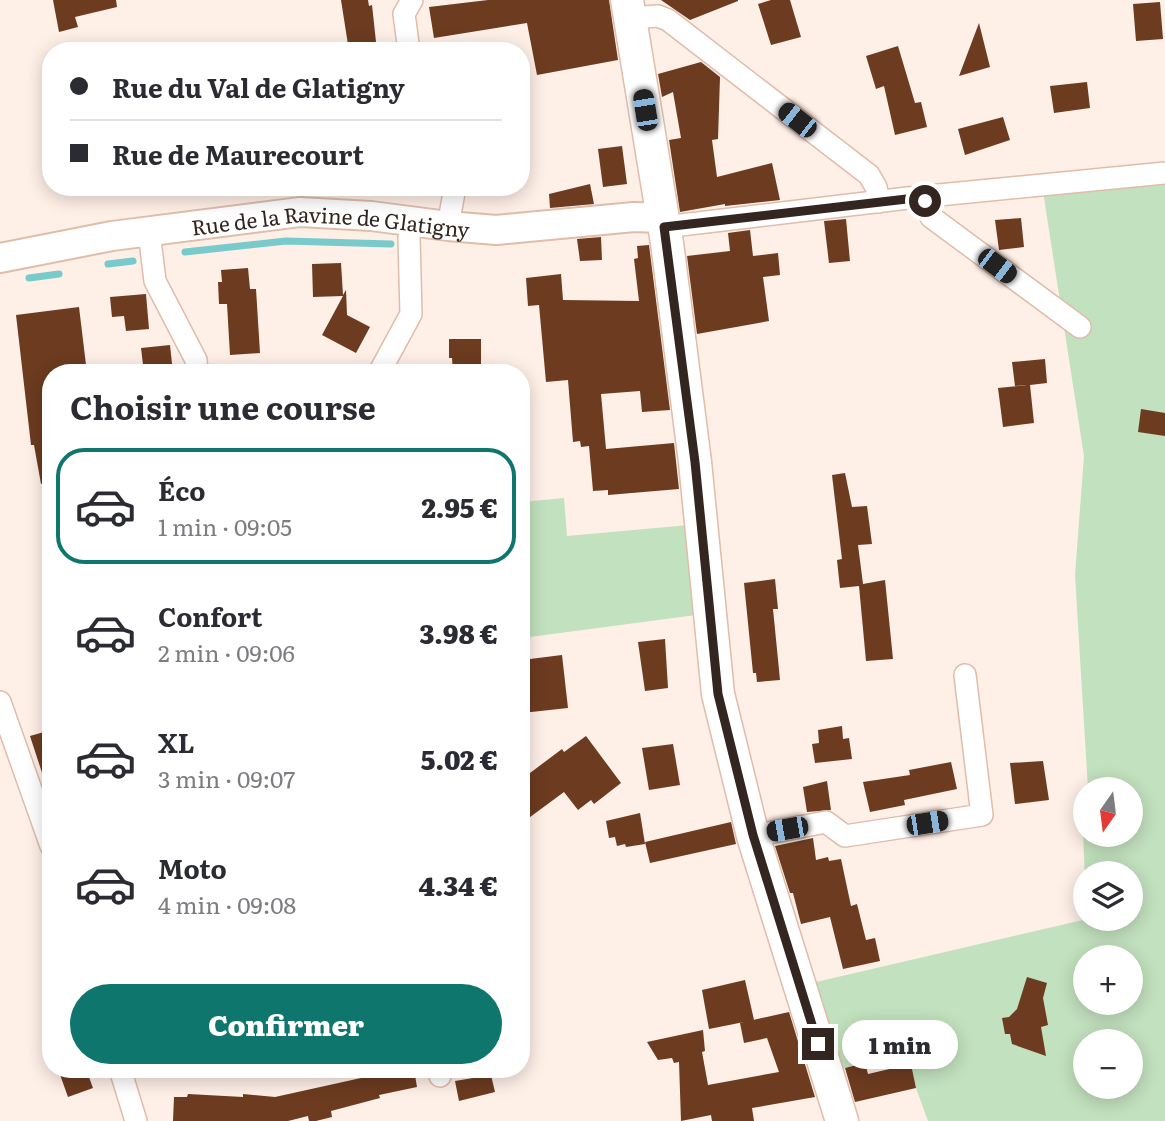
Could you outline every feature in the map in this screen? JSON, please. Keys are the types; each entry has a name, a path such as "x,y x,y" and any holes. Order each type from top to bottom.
{"main road":[{"path":"629,9 664,222 695,462 718,694 753,835 842,1121"}],"street":[{"path":"408,42 404,14 412,0"},
{"path":"629,9 668,20 869,175 874,181 879,202"},
{"path":"664,222 1165,173"},
{"path":"448,226 453,196"},
{"path":"924,197 931,217 1080,327"},
{"name":"Rue de la Ravine de Glatigny","path":"0,258 95,239 300,212 333,212 496,230 634,218 664,222"},
{"path":"384,364 411,314 411,221"},
{"path":"149,232 155,281 196,364"},
{"path":"753,835 827,822 845,836 982,815 965,675"},
{"path":"0,702 42,821"},
{"path":"123,1078 136,1121"}],"green space":[{"path":"1165,173 1165,1121 928,1121 916,1088 909,1053 840,1069 812,983 1073,922 1073,931 1143,931 1143,861 1084,861 1084,847 1143,847 1143,777 1087,777 1075,575 1084,456 1042,185"},
{"path":"564,498 567,536 689,525 696,615 530,637 530,501"}],"building":[{"path":"53,0 116,0 117,7 75,17 78,27 59,32"},
{"path":"341,0 368,0 369,6 372,5 376,42 348,42"},
{"path":"488,0 609,0 618,60 537,75 527,23 434,38 429,7"},
{"path":"661,0 738,0 738,1 690,20"},
{"path":"771,0 790,0 801,37 771,45 758,4"},
{"path":"1160,2 1163,39 1136,41 1133,4"},
{"path":"979,23 990,67 959,76"},
{"path":"898,46 915,103 921,102 927,127 895,135 884,86 876,89 866,56"},
{"path":"701,62 720,77 718,139 712,140 717,177 772,163 780,200 725,204 680,212 669,140 681,138 673,92 662,97 658,74"},
{"path":"1087,82 1090,108 1054,113 1050,86"},
{"path":"1003,117 1010,140 965,155 958,129"},
{"path":"622,146 627,184 603,187 598,149"},
{"path":"590,184 594,204 550,208 549,194"},
{"path":"1021,218 1024,247 999,250 995,220"},
{"path":"846,219 850,261 829,263 824,221"},
{"path":"750,230 753,256 778,253 780,275 763,277 769,321 697,334 687,256 730,251 728,233"},
{"path":"601,237 602,260 580,261 577,239"},
{"path":"649,245 670,410 642,412 640,391 601,394 606,449 674,443 679,489 608,495 608,490 593,491 589,446 581,447 580,441 573,442 568,380 546,382 539,305 528,306 526,278 561,274 563,300 639,301 634,259 638,258 637,246"},
{"path":"341,263 347,315 370,327 356,353 322,335 343,296 313,297 312,264"},
{"path":"248,268 250,289 256,289 260,353 230,355 227,304 219,304 218,282 222,282 221,270"},
{"path":"146,294 149,329 126,331 124,316 112,317 110,297"},
{"path":"79,307 86,364 42,364 42,484 34,445 31,445 16,315"},
{"path":"449,339 481,339 481,364 452,364 452,358 449,358"},
{"path":"170,345 172,364 143,364 141,348"},
{"path":"1045,359 1047,383 1030,385 1034,423 1003,427 998,388 1027,385 1015,386 1012,362"},
{"path":"1141,409 1165,413 1165,436 1138,432"},
{"path":"845,473 852,507 867,506 872,544 858,545 863,584 885,580 893,659 866,661 859,586 840,588 837,560 842,559 832,475"},
{"path":"775,579 778,609 773,609 780,680 757,682 756,673 753,673 744,583"},
{"path":"665,639 668,688 645,691 638,642"},
{"path":"562,655 568,708 530,712 530,659"},
{"path":"842,726 843,739 849,738 852,759 815,763 812,744 819,743 818,730"},
{"path":"42,733 42,773 30,736"},
{"path":"586,736 621,783 594,804 591,800 578,810 564,792 530,817 530,773 562,749 564,752"},
{"path":"673,744 680,785 649,790 642,748"},
{"path":"1043,761 1049,800 1015,804 1010,763"},
{"path":"951,762 957,789 904,800 905,805 870,812 863,782 910,775 909,770"},
{"path":"827,781 831,810 807,812 803,787"},
{"path":"640,813 645,844 617,846 615,837 609,838 606,821"},
{"path":"731,822 736,844 650,863 645,842"},
{"path":"813,838 816,860 828,857 829,861 841,859 851,906 857,904 866,940 875,938 880,961 843,969 830,917 801,924 793,893 790,893 775,846"},
{"path":"1027,977 1047,983 1043,998 1048,1025 1041,1027 1046,1056 1012,1044 1010,1034 1005,1034 1002,1018 1009,1017 1017,1009"},
{"path":"745,980 754,1020 709,1029 702,990"},
{"path":"789,1012 815,1097 752,1108 754,1121 712,1121 711,1115 681,1121 679,1062 674,1063 672,1058 658,1060 647,1042 703,1030 705,1051 702,1052 708,1085 779,1072 767,1038 744,1043 740,1023"},
{"path":"865,1063 868,1074 911,1064 916,1088 855,1102 845,1068"},
{"path":"61,1078 89,1078 93,1088 68,1097"},
{"path":"361,1078 416,1078 417,1087 379,1095 380,1098 331,1111 332,1117 316,1121 309,1121 308,1116 288,1121 173,1121 174,1097 187,1097 188,1094 243,1097 243,1094 275,1097"},
{"path":"492,1078 495,1092 459,1101 455,1081"}],"waterway":[{"path":"185,252 286,241 391,244"},
{"path":"108,264 133,261"},
{"path":"29,278 59,274"}],"route":[{"path":"818,1044 753,835 718,694 695,462 664,227 924,197 925,201"}]}
